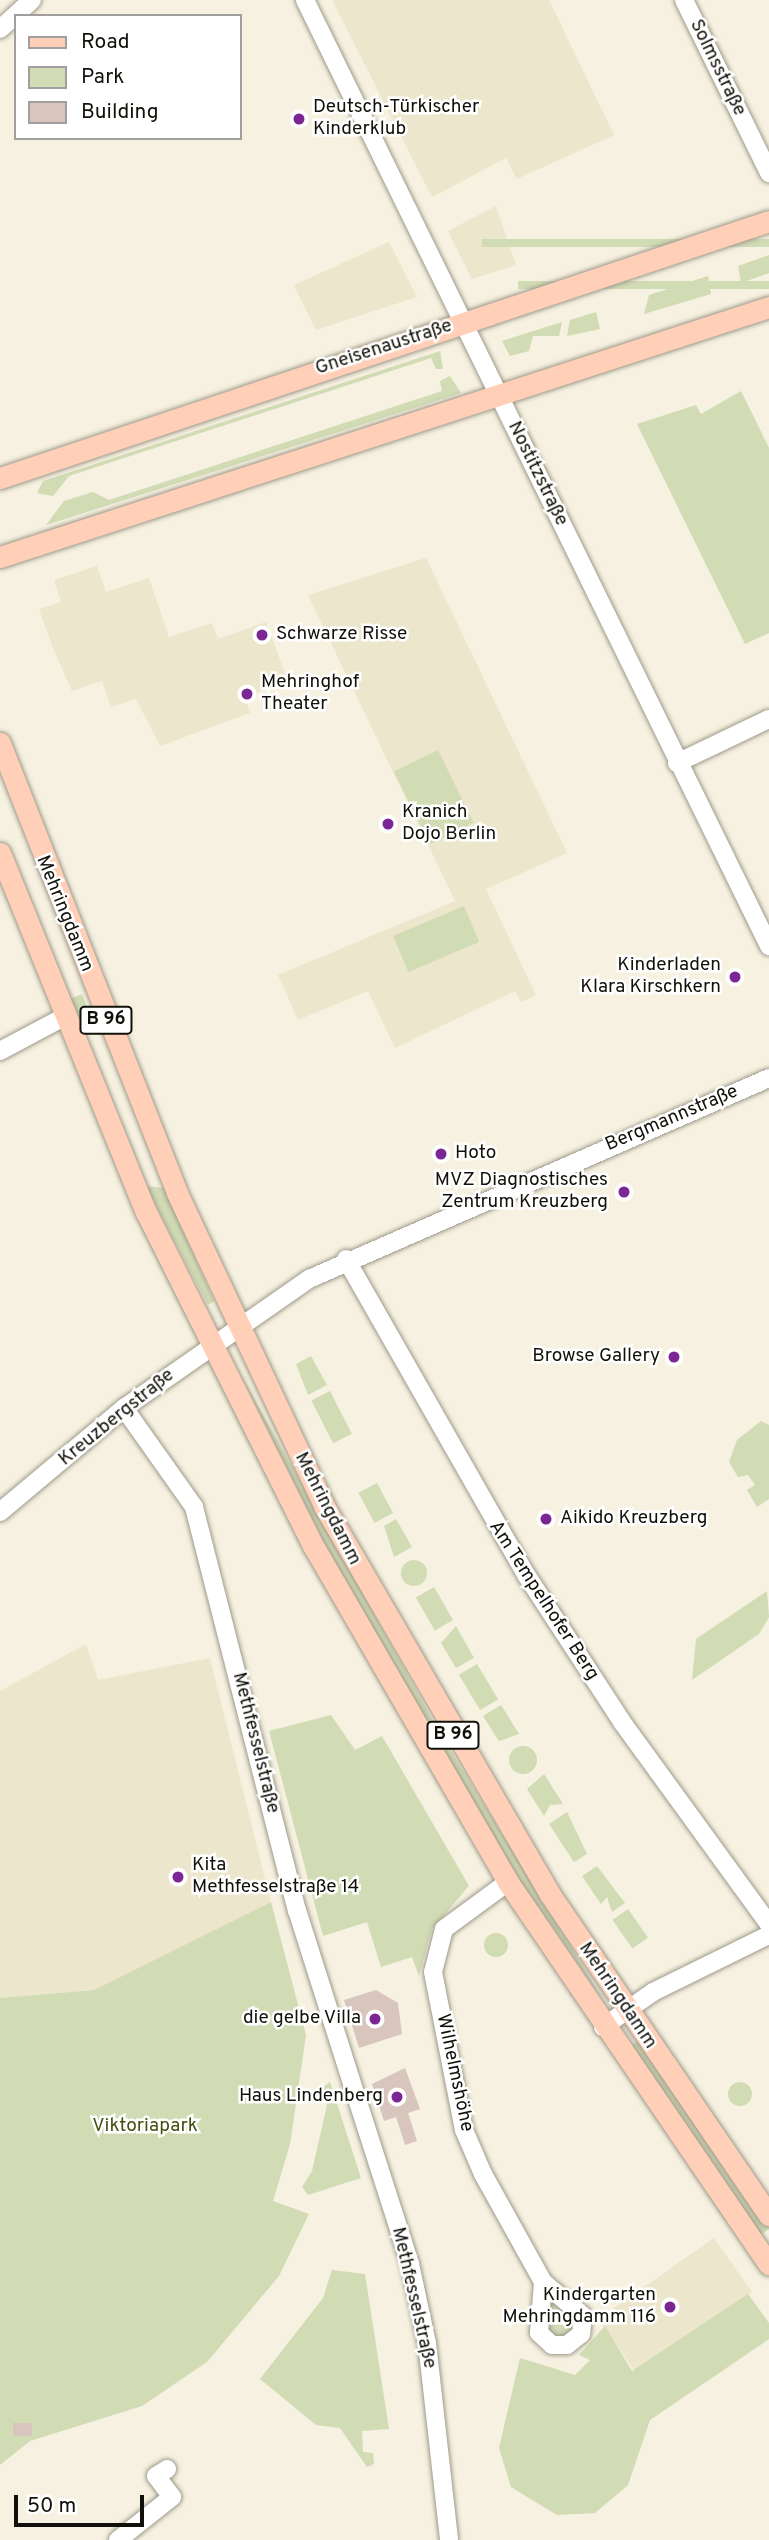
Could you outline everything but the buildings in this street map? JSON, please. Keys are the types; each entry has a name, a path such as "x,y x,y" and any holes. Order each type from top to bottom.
{"main road":[{"name":"Gneisenaustraße","path":"0,478 769,221"},
{"path":"0,557 497,393 769,307"},
{"name":"Mehringdamm","path":"0,743 88,975 236,1327 415,1671 627,2011 769,2215"},
{"name":"Mehringdamm","path":"0,853 62,1018 211,1346 384,1674 508,1881 603,2027 769,2265"}],"street":[{"path":"17,14 32,0"},
{"name":"Nostitzstraße","path":"305,0 769,946"},
{"name":"Solmsstraße","path":"684,0 769,173"},
{"path":"0,29 14,16"},
{"path":"677,763 769,719"},
{"path":"0,1051 62,1018"},
{"name":"Bergmannstraße","path":"236,1327 346,1259 769,1077"},
{"name":"Am Tempelhofer Berg","path":"346,1259 527,1576 622,1722 769,1924"},
{"name":"Kreuzbergstraße","path":"0,1512 124,1408 236,1327"},
{"name":"Methfesselstraße","path":"124,1408 194,1507 297,1910 410,2264 427,2343 449,2540"},
{"name":"Wilhelmshöhe","path":"508,1881 444,1929 433,1972 464,2130 543,2282"},
{"path":"603,2027 627,2011 769,1935"},
{"path":"118,2540 172,2497 156,2476 167,2469"}],"shaded area":[{"path":"332,0 549,0 614,135 517,179 506,158 432,197"},
{"path":"496,206 516,265 472,279 448,231"},
{"path":"389,242 417,297 316,330 294,285"},
{"path":"426,558 567,853 486,889 536,995 521,1002 515,991 395,1048 368,991 298,1020 278,975 455,901 308,595"},
{"path":"97,566 106,592 149,578 169,637 212,623 218,639 266,622 287,679 245,698 250,713 160,746 136,699 111,707 102,681 72,691 39,609 61,602 54,580"},
{"path":"86,1644 98,1680 210,1658 271,1902 94,1990 0,1998 0,1691"},
{"name":"Kindergarten Mehringdamm 116","path":"714,2238 752,2292 636,2373 598,2319"}],"green space":[{"path":"482,239 769,239 769,247 482,247"},
{"path":"769,255 769,273 741,283 738,266"},
{"path":"708,276 711,294 644,314 649,295"},
{"path":"518,281 769,281 769,289 518,289"},
{"path":"596,312 600,329 567,336 570,320"},
{"path":"562,322 559,336 533,336 529,351 510,356 502,341"},
{"path":"440,351 443,369 436,369 431,358 69,476 53,496 37,493 43,481"},
{"path":"450,376 461,393 46,525 64,501 93,492 109,500 442,391 440,381"},
{"path":"741,391 769,448 769,633 745,644 637,424 696,405 701,414"},
{"path":"438,750 474,823 429,844 394,771"},
{"path":"464,906 479,942 408,972 393,936"},
{"path":"82,994 97,1033 79,1029 68,1000"},
{"path":"146,1186 164,1188 214,1301 208,1305"},
{"path":"311,1356 327,1385 308,1395 296,1364"},
{"path":"240,1373 440,1733 604,2001 509,1865 344,1585"},
{"path":"330,1391 352,1434 333,1443 311,1401"},
{"path":"761,1421 769,1425 769,1499 757,1507 747,1490 755,1485 748,1475 738,1477 729,1462 737,1440"},
{"path":"377,1483 393,1513 374,1523 358,1493"},
{"path":"396,1519 412,1547 394,1557 384,1526"},
{"path":"414,1560 424,1563 427,1573 424,1583 414,1586 404,1583 401,1573 404,1563"},
{"path":"434,1587 453,1620 435,1630 416,1598"},
{"path":"767,1591 769,1617 759,1634 692,1680 696,1639"},
{"path":"456,1626 474,1658 456,1668 441,1643"},
{"path":"477,1664 498,1699 480,1710 459,1675"},
{"path":"501,1705 519,1734 499,1741 483,1716"},
{"path":"331,1715 355,1750 382,1736 469,1886 432,1929 419,1976 412,1957 381,1967 367,1922 323,1936 269,1731"},
{"path":"523,1746 533,1750 537,1760 533,1770 523,1774 513,1770 509,1760 513,1750"},
{"path":"544,1774 563,1804 550,1805 544,1816 527,1789"},
{"path":"567,1812 587,1854 574,1862 549,1824"},
{"path":"597,1866 625,1903 612,1912 607,1897 601,1904 582,1876"},
{"name":"Viktoriapark","path":"271,1902 306,2035 290,2144 273,2201 309,2214 279,2276 207,2362 142,2406 30,2441 0,2465 0,1998 94,1990"},
{"path":"628,1909 648,1938 633,1949 612,1920"},
{"path":"496,1933 507,1940 508,1945 501,1956 496,1957 485,1950 484,1945 491,1934"},
{"path":"638,2041 769,2228 760,2235 628,2048"},
{"path":"330,2082 361,2178 308,2195 302,2187 312,2171 327,2105 323,2087"},
{"path":"740,2082 749,2085 752,2094 749,2103 740,2106 731,2103 728,2094 731,2085"},
{"path":"332,2270 365,2274 389,2429 362,2431 363,2452 373,2453 374,2464 367,2467 340,2428 316,2425 260,2379 323,2298"},
{"path":"547,2294 579,2322 568,2338 548,2335"},
{"path":"748,2294 769,2323 769,2339 650,2420 628,2485 595,2513 557,2515 511,2487 499,2448 520,2358 575,2375 590,2360 579,2355 605,2326 632,2371"}],"place":[{"name":"Deutsch-Türkischer Kinderklub","path":"299,119"},
{"name":"Schwarze Risse","path":"262,635"},
{"name":"Mehringhof Theater","path":"247,694"},
{"name":"Kranich Dojo Berlin","path":"388,824"},
{"name":"Kinderladen Klara Kirschkern","path":"735,977"},
{"name":"Hoto","path":"441,1154"},
{"name":"MVZ Diagnostisches Zentrum Kreuzberg","path":"624,1192"},
{"name":"Browse Gallery","path":"674,1357"},
{"name":"Aikido Kreuzberg","path":"546,1519"},
{"name":"Kita Methfesselstraße 14","path":"178,1877"},
{"name":"die gelbe Villa","path":"375,2019"},
{"name":"Haus Lindenberg","path":"397,2097"},
{"name":"Kindergarten Mehringdamm 116","path":"670,2307"}]}
